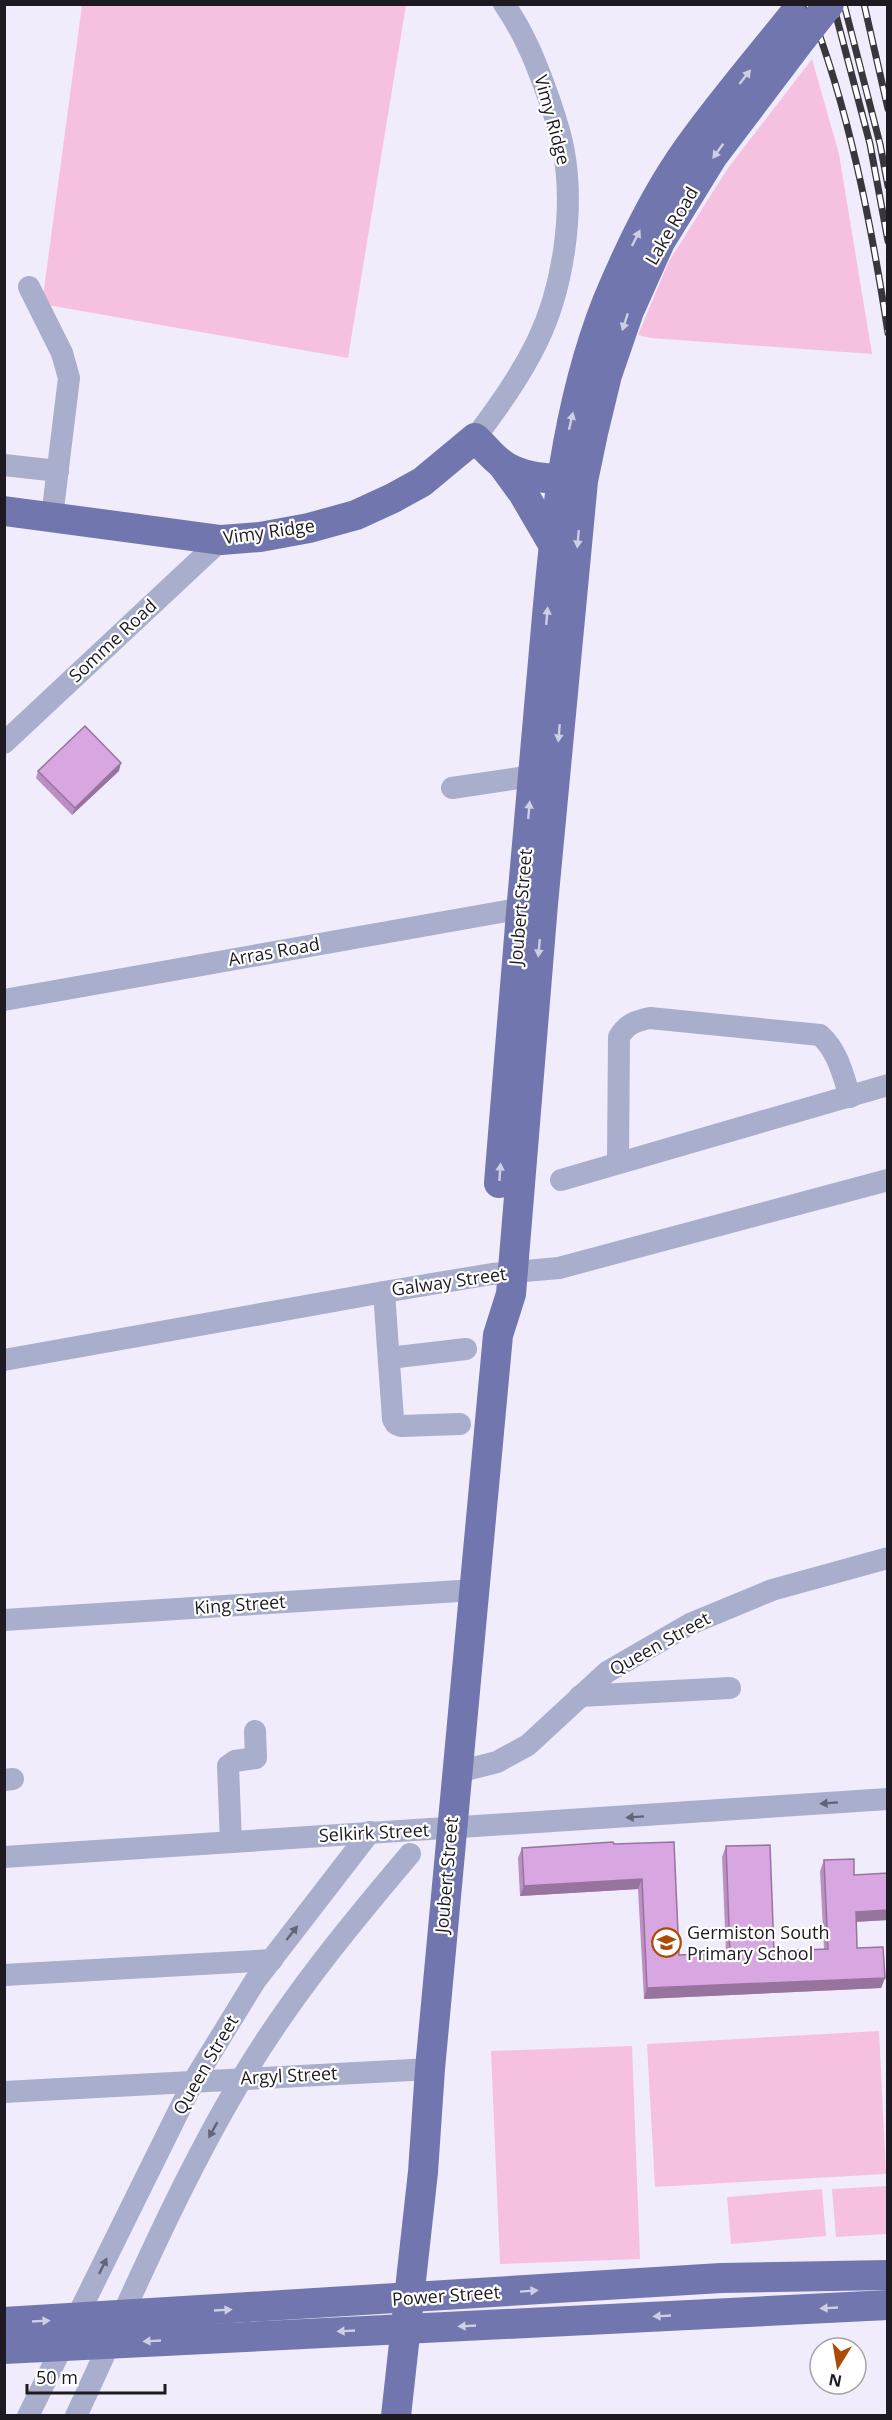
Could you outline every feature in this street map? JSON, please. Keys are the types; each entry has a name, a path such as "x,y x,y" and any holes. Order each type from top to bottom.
{"main road":[{"name":"Lake Road","path":"572,480 632,302 660,242 797,21 829,4"},
{"path":"475,438 501,463 523,492 554,546"},
{"name":"Vimy Ridge","path":"4,511 221,540 260,537 309,528 356,515 422,482 475,438"},
{"path":"501,463 514,471 531,476 572,480"},
{"name":"Joubert Street","path":"532,906 533,776 554,546 572,480"},
{"name":"Joubert Street","path":"396,2415 423,2172 451,1828 498,1335 511,1294 503,1274 532,906 572,480"},
{"name":"Power Street","path":"4,2322 722,2278 888,2275"},
{"name":"Power Street","path":"4,2349 62,2344 888,2305"}],"street":[{"name":"Vimy Ridge","path":"475,438 502,403 538,340 560,268 569,203 563,147 553,111 525,36 504,4"},
{"path":"29,288 66,364 69,378 52,517"},
{"path":"4,465 58,471"},
{"name":"Somme Road","path":"4,743 221,540"},
{"path":"452,788 533,776"},
{"name":"Arras Road","path":"4,1000 532,906"},
{"path":"618,1162 619,1037 623,1030 634,1021 650,1018 820,1035 830,1044 836,1056 850,1097"},
{"path":"561,1180 888,1085"},
{"name":"Galway Street","path":"4,1360 384,1292 559,1268 888,1180"},
{"path":"384,1292 393,1419 401,1426 460,1424"},
{"path":"389,1358 466,1349"},
{"name":"Queen Street","path":"458,1772 497,1762 528,1746 607,1672 690,1624 772,1590 888,1558"},
{"name":"King Street","path":"4,1620 475,1590"},
{"path":"580,1696 730,1688"},
{"path":"231,1842 228,1766 235,1761 256,1758 255,1731"},
{"name":"Selkirk Street","path":"4,1857 888,1799"},
{"name":"Queen Street","path":"62,2344 77,2319 193,2082 255,1981 370,1832"},
{"name":"Queen Street","path":"110,2343 196,2159 242,2079 341,1937 410,1854"},
{"path":"4,1975 272,1960"},
{"name":"Argyl Street","path":"4,2092 430,2069"},
{"path":"76,2415 110,2343"},
{"path":"28,2415 62,2344"}],"shaded area":[{"path":"82,5 406,5 348,358 42,304"},
{"path":"812,59 839,154 872,354 651,338 638,335 669,261 728,168"},
{"path":"879,2031 886,2174 655,2187 647,2044"},
{"path":"632,2046 640,2259 500,2264 491,2051"},
{"path":"887,2186 887,2234 836,2237 832,2189"},
{"path":"822,2189 826,2236 731,2244 727,2197"}],"building":[{"path":"85,726 121,763 75,808 38,771"},
{"path":"613,1842 614,1844 674,1842 679,1955 730,1953 726,1846 770,1845 774,1951 828,1949 824,1860 854,1859 854,1875 888,1873 888,1910 856,1912 857,1948 883,1947 885,1978 647,1988 642,1879 524,1886 522,1848"}],"railway":[{"path":"808,4 823,44 857,166 888,333"},
{"path":"833,4 870,144 888,241"},
{"path":"844,4 880,144 888,186"},
{"path":"864,4 888,109"}],"place":[{"name":"Germiston South Primary School","path":"666,1943"}]}
